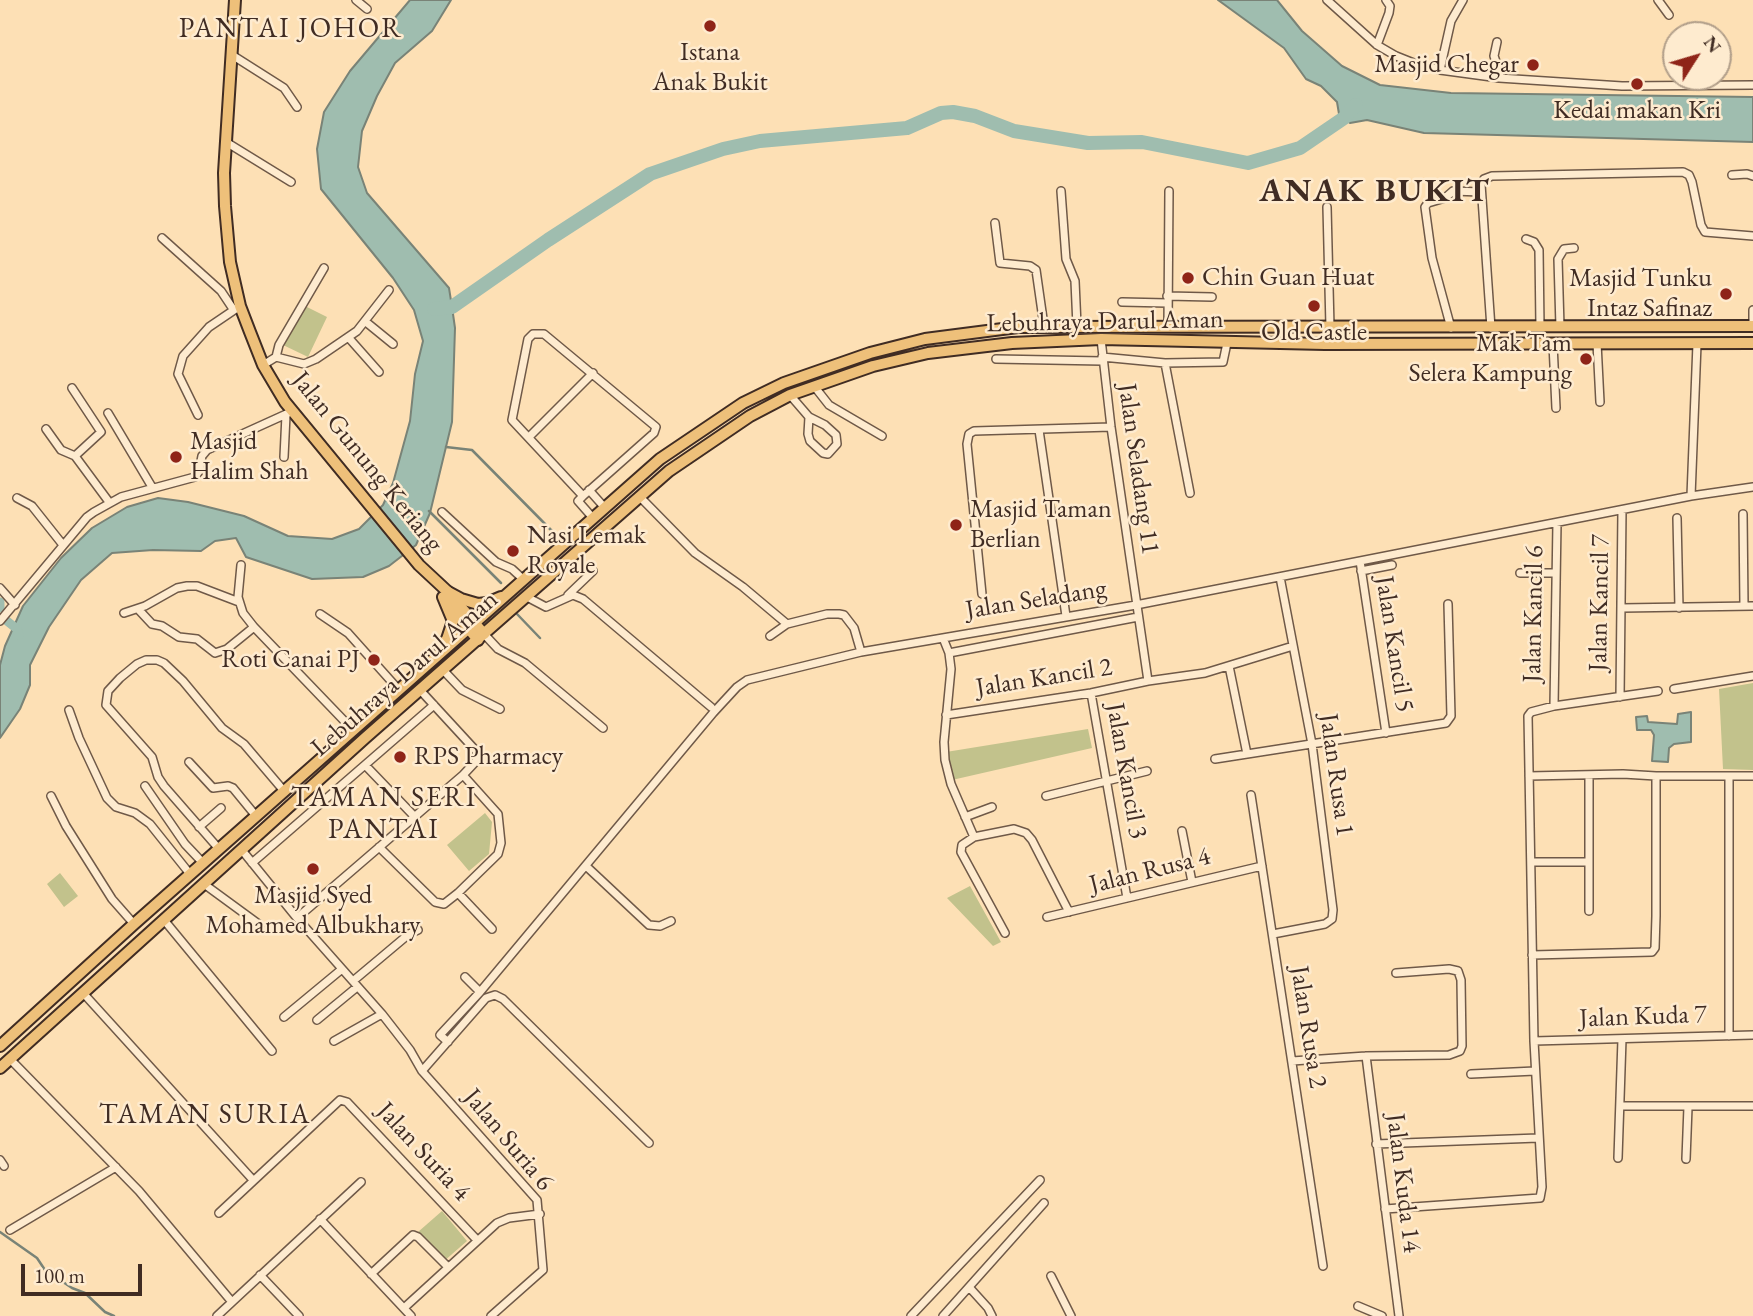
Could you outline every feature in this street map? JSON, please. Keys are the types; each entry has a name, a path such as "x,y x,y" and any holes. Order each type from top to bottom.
{"main road":[{"name":"Jalan Gunung Keriang","path":"235,0 224,173 227,235 237,307 263,365 289,413 365,496 419,565 481,637"},
{"name":"Lebuhraya Darul Aman","path":"0,1046 190,874 660,459 743,403 783,383 870,353 925,339 991,329 1168,325 1451,328 1753,326"},
{"name":"Lebuhraya Darul Aman","path":"0,1068 241,849 669,471 750,416 790,395 873,366 928,353 989,344 1101,339 1227,343 1753,343"},
{"path":"446,594 478,604 487,603 511,592"},
{"path":"426,666 451,631 453,621 446,594"}],"street":[{"path":"356,0 367,9"},
{"path":"1327,0 1377,45 1396,56 1440,70 1499,78 1622,86 1753,85"},
{"path":"1377,45 1390,13 1387,0"},
{"path":"1440,70 1451,21 1463,0"},
{"path":"1658,0 1669,15"},
{"path":"1497,42 1494,56 1499,78"},
{"path":"232,55 284,88 297,107"},
{"path":"226,142 290,182"},
{"path":"1491,328 1481,184 1484,179 1492,176 1683,172 1689,175 1692,182 1701,225 1705,232 1753,236"},
{"path":"1732,175 1753,176"},
{"path":"1061,191 1066,259 1075,281 1077,326"},
{"path":"1168,325 1169,191"},
{"path":"1451,328 1434,266 1424,207 1428,203 1445,198 1453,191 1481,192"},
{"path":"1327,207 1330,327"},
{"path":"995,223 1000,264 1030,266 1036,270 1044,326"},
{"path":"162,238 237,307 209,327 183,356 178,374 198,415"},
{"path":"1526,239 1534,242 1539,250 1540,327"},
{"path":"1560,327 1558,259 1564,249 1574,248"},
{"path":"276,357 279,345 324,268"},
{"path":"263,365 276,357 308,363 366,322 390,290"},
{"path":"1122,302 1212,297"},
{"path":"1753,310 1753,326"},
{"path":"366,322 393,344"},
{"path":"580,498 656,430 654,425 544,334 533,334 528,339 512,420 580,498 593,518"},
{"path":"348,337 379,372"},
{"name":"Jalan Seladang 11","path":"1101,339 1136,605"},
{"path":"996,359 1223,362 1227,343"},
{"path":"1597,343 1600,402"},
{"path":"1553,344 1556,408"},
{"path":"1690,496 1697,344"},
{"path":"1165,363 1190,493"},
{"path":"529,437 593,373"},
{"path":"814,386 829,405 882,436"},
{"path":"72,387 101,432 75,456"},
{"path":"790,395 809,417 825,425 837,438 837,444 828,454 823,453 810,441 809,417"},
{"path":"107,413 152,487"},
{"path":"284,457 289,413"},
{"path":"0,621 87,517 109,502 152,487 195,477 202,456 207,450 289,413"},
{"path":"982,594 966,438 974,431 1111,427"},
{"path":"46,429 61,450 75,456 109,502"},
{"path":"1039,429 1066,616"},
{"name":"Jalan Seladang","path":"447,1042 440,1035 480,992 713,713 742,683 861,652 1136,605 1690,496 1753,487"},
{"path":"590,490 605,508"},
{"path":"640,497 695,553 743,587 787,624"},
{"path":"18,498 33,506 63,545"},
{"name":"Jalan Kancil 7","path":"1620,697 1622,510"},
{"path":"442,512 496,562 512,569 524,580"},
{"path":"1622,608 1749,606 1743,514"},
{"path":"1677,518 1679,608"},
{"name":"Jalan Kancil 6","path":"1554,706 1556,523"},
{"name":"Jalan Kancil 5","path":"1360,561 1386,733"},
{"path":"241,565 238,573 239,602 243,613 353,730"},
{"path":"1362,571 1392,565"},
{"path":"527,597 547,607 567,596 593,571"},
{"path":"1520,573 1556,573"},
{"name":"Jalan Rusa 1","path":"1273,934 1325,924 1332,919 1312,744 1280,577"},
{"path":"124,613 187,586 197,586 239,602"},
{"path":"0,587 15,605"},
{"path":"567,596 583,599 712,707"},
{"path":"1215,759 1441,725 1449,720 1448,604"},
{"name":"Jalan Kancil 2","path":"1136,605 1148,681"},
{"path":"138,609 152,624 162,626 179,636 197,639 215,653 227,649 254,627"},
{"path":"320,614 348,634 399,690"},
{"path":"770,636 787,624 827,614 844,615 854,628 861,652"},
{"path":"949,653 1139,617"},
{"path":"481,637 525,663 603,728"},
{"path":"943,638 951,669 945,760 951,784 974,837"},
{"name":"Jalan Kancil 2","path":"946,715 1185,677 1293,646"},
{"path":"219,849 160,782 152,757 106,705 108,691 137,664 146,660 157,660 172,670 222,729 244,744 284,791"},
{"path":"1228,666 1247,754"},
{"path":"443,670 462,690 500,709"},
{"path":"1674,689 1753,676"},
{"path":"297,918 463,775 479,758 478,752 420,690"},
{"path":"1385,1209 1540,1198 1542,1187 1534,1041 1528,716 1531,712 1554,706 1658,691"},
{"name":"Jalan Kancil 3","path":"1091,693 1127,898"},
{"path":"252,863 433,705"},
{"path":"69,710 85,753 107,798 116,807 143,818 190,874"},
{"path":"189,762 213,788 233,788 256,816"},
{"path":"365,765 414,816"},
{"path":"1046,796 1147,771"},
{"path":"379,847 435,902 444,904 458,893 498,854 501,843 498,814 463,775"},
{"path":"1589,775 1589,911"},
{"path":"1529,776 1753,776"},
{"path":"1532,955 1648,954 1655,948 1656,776"},
{"path":"1729,776 1729,1036"},
{"path":"145,786 185,844 203,863"},
{"name":"Jalan Rusa 2","path":"1251,794 1323,1266"},
{"path":"51,796 66,826 111,899 134,924"},
{"path":"965,817 992,807"},
{"path":"199,827 221,808"},
{"path":"1005,933 961,852 962,845 974,837 1014,829 1026,834 1032,840 1069,912"},
{"path":"1182,831 1192,883"},
{"name":"Jalan Suria 6","path":"241,849 297,918 382,1014 410,1050 422,1071 533,1195 540,1214 543,1270 491,1316"},
{"path":"1531,862 1590,862"},
{"path":"586,866 649,925 660,926 671,921"},
{"name":"Jalan Rusa 4","path":"1048,917 1262,866"},
{"path":"204,884 260,925"},
{"path":"458,893 492,929"},
{"path":"164,920 272,1051"},
{"path":"317,1020 409,933 418,930"},
{"path":"284,1017 342,969"},
{"path":"1292,1061 1366,1056 1449,1055 1460,1051 1461,980 1458,971 1449,969 1396,973"},
{"path":"465,977 480,992"},
{"path":"84,994 253,1180 219,1213"},
{"path":"422,1071 486,998 495,995 503,999 649,1143"},
{"path":"334,1041 382,1014"},
{"name":"Jalan Kuda 7","path":"1534,1041 1753,1035"},
{"path":"1618,1158 1622,1039"},
{"name":"Jalan Kuda 14","path":"1366,1056 1399,1316"},
{"path":"10,1059 139,1191 232,1302"},
{"path":"1471,1074 1535,1072"},
{"name":"Jalan Suria 4","path":"253,1180 340,1100 347,1102 477,1240"},
{"path":"1620,1106 1753,1106"},
{"path":"1686,1159 1688,1107"},
{"path":"1376,1144 1538,1138"},
{"path":"10,1230 116,1167"},
{"path":"911,1316 1040,1180"},
{"path":"217,1316 361,1182"},
{"path":"943,1316 1044,1203"},
{"path":"404,1308 477,1240 503,1220 540,1214"},
{"path":"320,1219 411,1316"},
{"path":"371,1273 413,1235 448,1267"},
{"path":"261,1275 299,1316"},
{"path":"1051,1276 1071,1316"},
{"path":"969,1287 992,1316"},
{"path":"1359,1306 1382,1316"}],"green space":[{"path":"301,304 327,317 308,357 281,344"},
{"path":"1753,683 1753,770 1723,769 1719,689"},
{"path":"1088,729 1092,748 952,780 946,752"},
{"path":"485,813 492,822 489,854 469,871 447,845"},
{"path":"60,873 78,896 64,907 47,884"},
{"path":"970,886 1001,942 993,946 947,898"},
{"path":"442,1211 467,1241 443,1262 418,1232"}],"shaded area":[{"path":"410,0 451,0 432,31 395,63 362,131 358,167 367,193 449,288 452,307 455,328 452,422 430,513 416,545 389,566 363,577 312,579 246,557 236,538 215,541 201,551 112,553 81,580 49,627 30,665 30,685 20,709 0,738 0,665 5,646 23,606 61,558 92,528 127,507 158,498 188,502 244,516 288,536 332,539 359,529 383,505 393,483 410,421 415,374 423,341 414,310 393,278 321,189 317,149 324,112 350,71"},
{"path":"1218,0 1277,0 1302,31 1342,66 1380,85 1451,93 1753,97 1753,142 1424,133 1367,120 1350,123 1339,114 1337,102 1321,86 1306,79 1284,48"},
{"path":"1691,712 1691,742 1674,744 1669,748 1668,762 1652,761 1654,735 1651,730 1637,730 1636,717 1647,716 1648,722 1677,724 1678,714"}],"waterway":[{"path":"434,309 452,307 650,174 723,149 760,141 907,128 941,113 953,112 975,116 1014,131 1088,143 1142,142 1248,163 1300,148 1344,118 1356,105"},
{"path":"446,447 472,450 552,531"},
{"path":"429,511 501,583"},
{"path":"0,602 0,608"},
{"path":"517,614 540,638"},
{"path":"7,621 17,629 19,635"},
{"path":"0,1232 37,1258 45,1270 72,1288 85,1293 105,1312 114,1316"}],"place":[{"name":"Istana Anak Bukit","path":"710,26"},
{"name":"Masjid Chegar","path":"1533,65"},
{"name":"Kedai makan Kri","path":"1637,84"},
{"name":"Chin Guan Huat","path":"1188,278"},
{"name":"Masjid Tunku Intaz Safinaz","path":"1726,294"},
{"name":"Old Castle","path":"1314,306"},
{"name":"Mak Tam Selera Kampung","path":"1586,359"},
{"name":"Masjid Halim Shah","path":"176,457"},
{"name":"Masjid Taman Berlian","path":"956,525"},
{"name":"Nasi Lemak Royale","path":"513,551"},
{"name":"Roti Canai PJ","path":"374,660"},
{"name":"RPS Pharmacy","path":"400,757"},
{"name":"Masjid Syed Mohamed Albukhary","path":"313,869"}],"district":[{"name":"PANTAI JOHOR","path":"291,29"},
{"name":"ANAK BUKIT","path":"1375,192"},
{"name":"TAMAN SERI PANTAI","path":"384,814"},
{"name":"TAMAN SURIA","path":"205,1115"}]}
